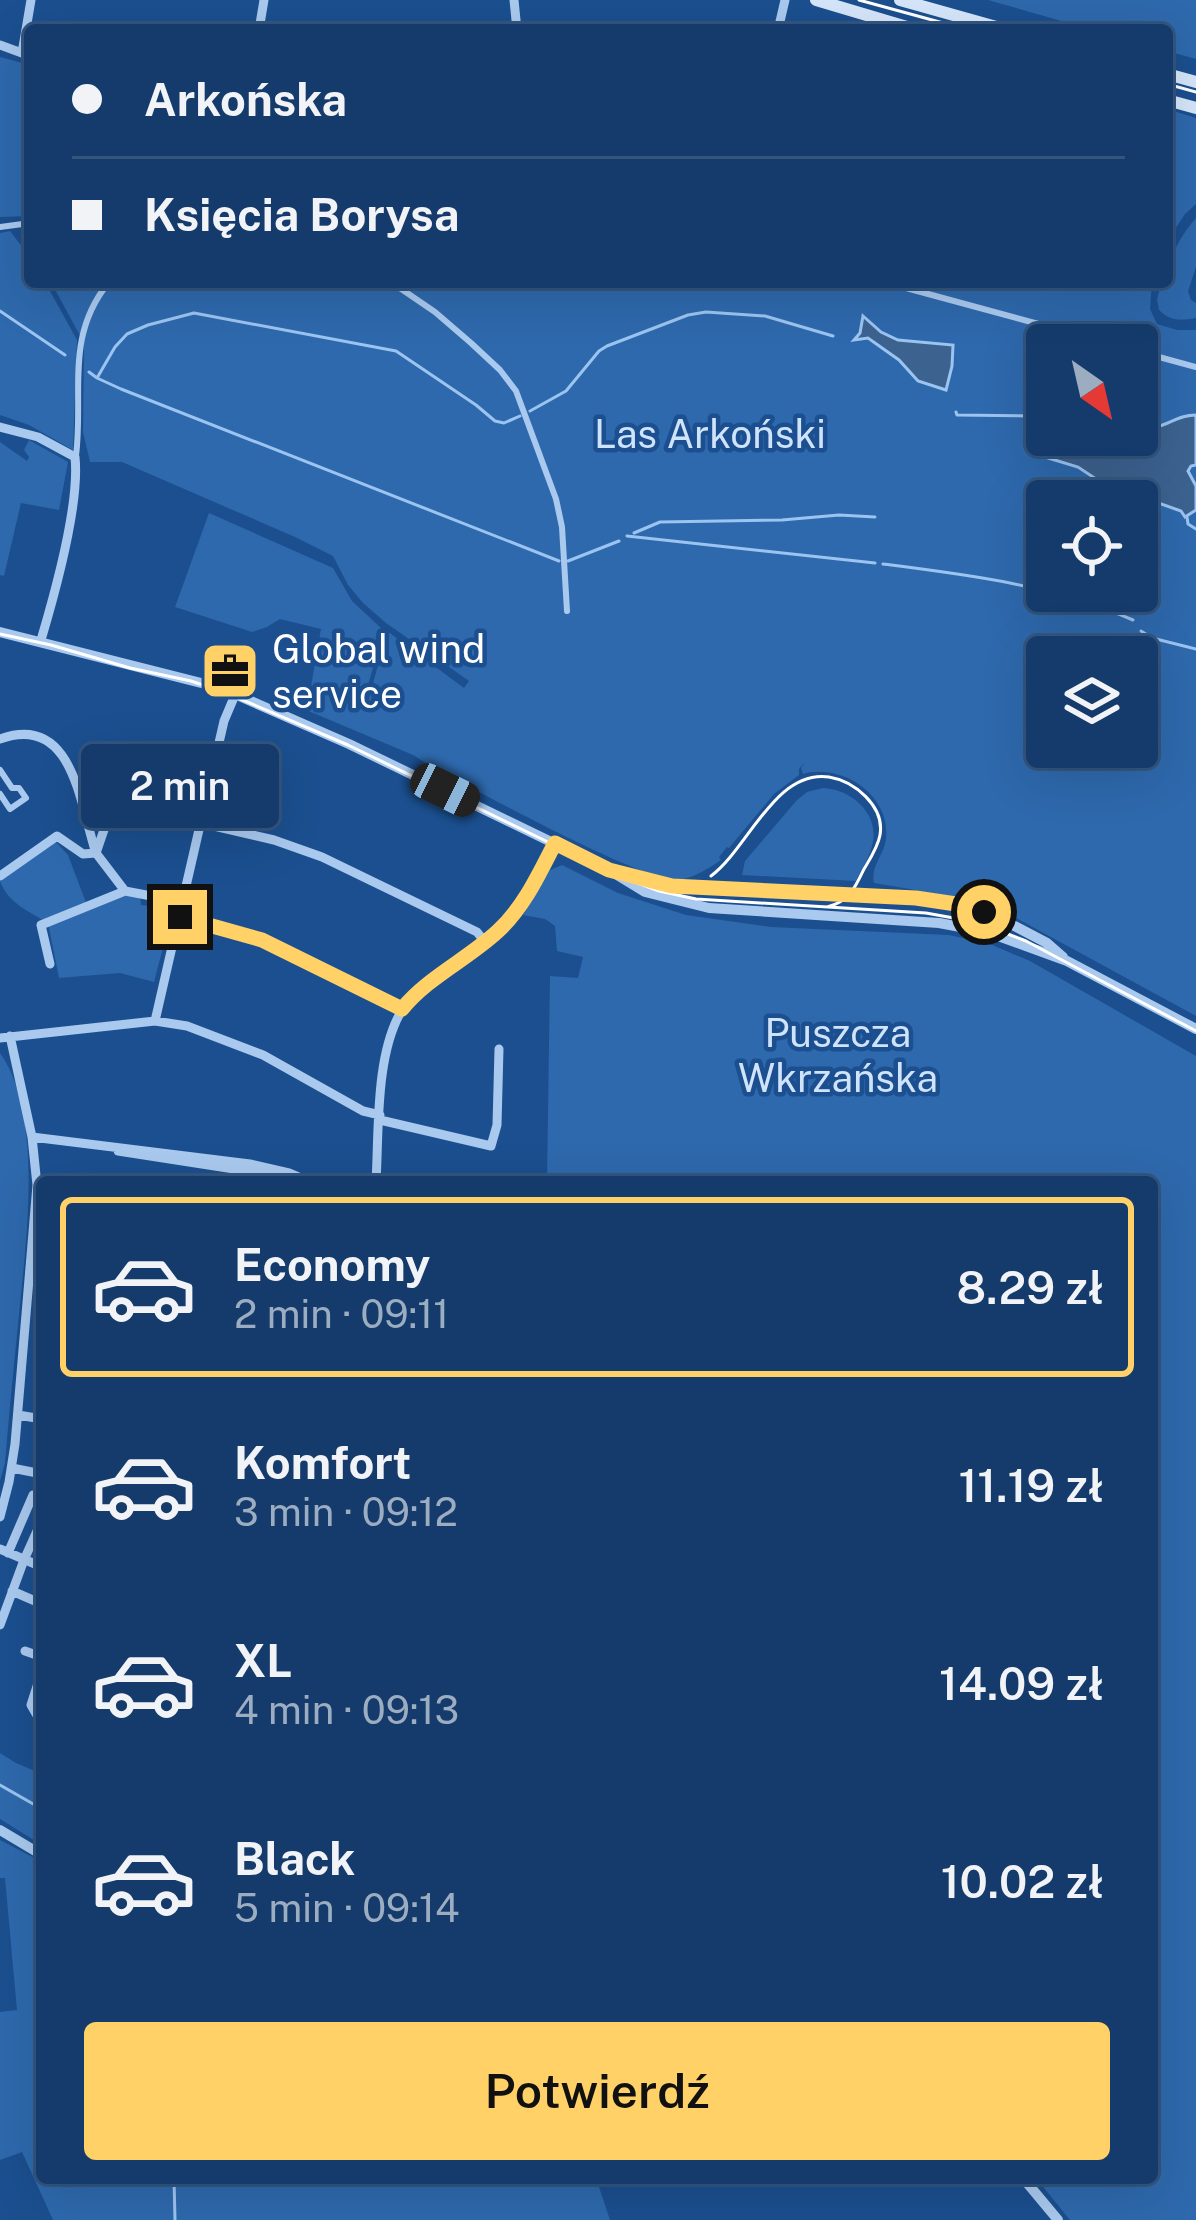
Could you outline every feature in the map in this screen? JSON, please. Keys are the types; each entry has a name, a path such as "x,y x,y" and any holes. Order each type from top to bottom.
{"main road":[{"path":"816,0 897,24"},
{"path":"900,0 986,24"}],"street":[{"path":"41,640 77,472 80,342 91,308 105,288"},
{"path":"400,288 471,343 516,391 556,500 567,611"},
{"path":"906,288 1039,324"},
{"path":"1158,357 1196,367"},
{"path":"0,427 49,442 75,457"},
{"path":"0,632 235,694 555,843 645,892 740,911 953,925 997,935 1067,961 1196,1029"},
{"path":"155,1021 224,721 235,694"},
{"path":"0,739 22,734 49,742 66,758 96,853 125,891"},
{"path":"0,770 26,798 10,809 0,794"},
{"path":"78,787 100,790 106,824 96,853"},
{"path":"201,823 322,857 477,932 485,942"},
{"path":"0,876 56,836 83,854 96,853"},
{"path":"376,1176 389,1045 402,1009 514,913 555,843"},
{"path":"609,870 691,888 948,902 1018,927 1067,961"},
{"path":"41,925 125,891 183,902"},
{"path":"37,910 50,964"},
{"path":"180,917 262,940 402,1009"},
{"path":"36,1176 32,1137 5,1037 155,1021 187,1026 245,1046 380,1118 491,1147 497,1125 499,1048"},
{"path":"32,1137 101,1144 157,1159 278,1176"},
{"path":"0,1517 12,1468 36,1266"},
{"path":"18,1415 36,1417"},
{"path":"12,1468 36,1473"},
{"path":"33,1495 4,1551 36,1564"},
{"path":"0,1625 36,1533"},
{"path":"12,1592 36,1602"},
{"path":"26,1651 36,1655"},
{"path":"0,1831 36,1852"},
{"path":"1028,2184 1058,2220"}],"green space":[{"path":"988,0 1196,0 1196,59 1173,53 1173,24 1072,24"},
{"path":"0,57 24,63 24,216 0,217"},
{"path":"1173,111 1196,118 1196,204 1173,232"},
{"path":"1196,218 1196,267 1188,291 1196,303 1196,318 1176,319 1159,310 1157,299 1160,288 1173,288 1173,255"},
{"path":"10,231 24,249 24,288 48,288 77,340 73,450 0,415 0,233"},
{"name":"Las Arkoński","path":"54,288 1152,288 1150,309 1157,324 1026,324 1026,456 1158,456 1158,324 1196,330 1196,1016 1003,911 874,883 886,839 881,809 848,778 833,773 803,774 805,762 799,769 799,775 774,794 727,847 721,860 679,880 599,852 413,755 299,707 310,692 321,629 280,619 252,632 175,607 209,513 333,568 352,601 381,628 361,709 366,710 387,631 464,688 469,681 363,603 333,556 122,462 90,462 83,432 84,343"},
{"path":"29,440 68,462 59,510 21,503 4,576 0,575 0,442 27,461 24,450"},
{"path":"823,788 853,798 872,824 872,846 856,881 742,875 745,861 797,800"},
{"path":"55,841 68,855 88,908 126,893 140,897 141,905 173,909 154,982 120,973 59,978 48,923 13,901 0,881"},
{"name":"Puszcza Wkrzańska","path":"562,865 618,893 686,915 771,927 949,935 990,944 1030,961 1196,1056 1196,2220 1070,2220 1041,2184 1158,2184 1158,1176 547,1176 550,976 578,978 583,957 557,951 555,926 523,915 550,870"},
{"path":"0,1053 23,1110 29,1180 0,1481"},
{"path":"0,1753 36,1771 36,1841 0,1819"},
{"path":"0,1840 36,1859 36,2183 22,2152 0,2160 0,2012 17,2010 5,1878 0,1878"},
{"path":"37,2184 598,2184 610,2220 53,2220"}],"shaded area":[{"path":"863,316 898,340 953,345 946,390 918,381 868,338 854,340"},
{"path":"1196,415 1196,465 1188,471 1196,486 1196,510 1185,517 1158,503 1158,480 1098,480 1078,467 1048,458 1158,456 1158,426"}],"waterway":[{"path":"0,311 65,355"},
{"path":"89,372 97,378 127,334 194,313 396,351 495,421 504,423 520,416"},
{"path":"530,411 566,391 607,346 688,315 765,316 833,336"},
{"path":"97,378 559,561"},
{"path":"956,412 1026,416"},
{"path":"634,533 660,522 875,517"},
{"path":"1187,517 1196,529"},
{"path":"627,536 875,563"},
{"path":"568,561 619,541"},
{"path":"883,564 1041,590 1133,620"},
{"path":"1141,631 1196,649"},
{"path":"0,1785 36,1806"},
{"path":"174,2184 175,2220"}],"tram line":[{"path":"859,0 947,24"},
{"path":"1173,86 1196,92"},
{"path":"0,634 224,692 659,891 696,899 926,913 976,922 1026,941 1196,1031"},
{"path":"711,876 793,785 810,778 839,779 873,805 880,835 850,893 827,907"}],"place":[{"name":"Global wind service","path":"230,671"}],"route":[{"path":"180,917 262,940 402,1009 507,922 529,893 555,843 609,870 672,886 916,898 984,912"}]}
